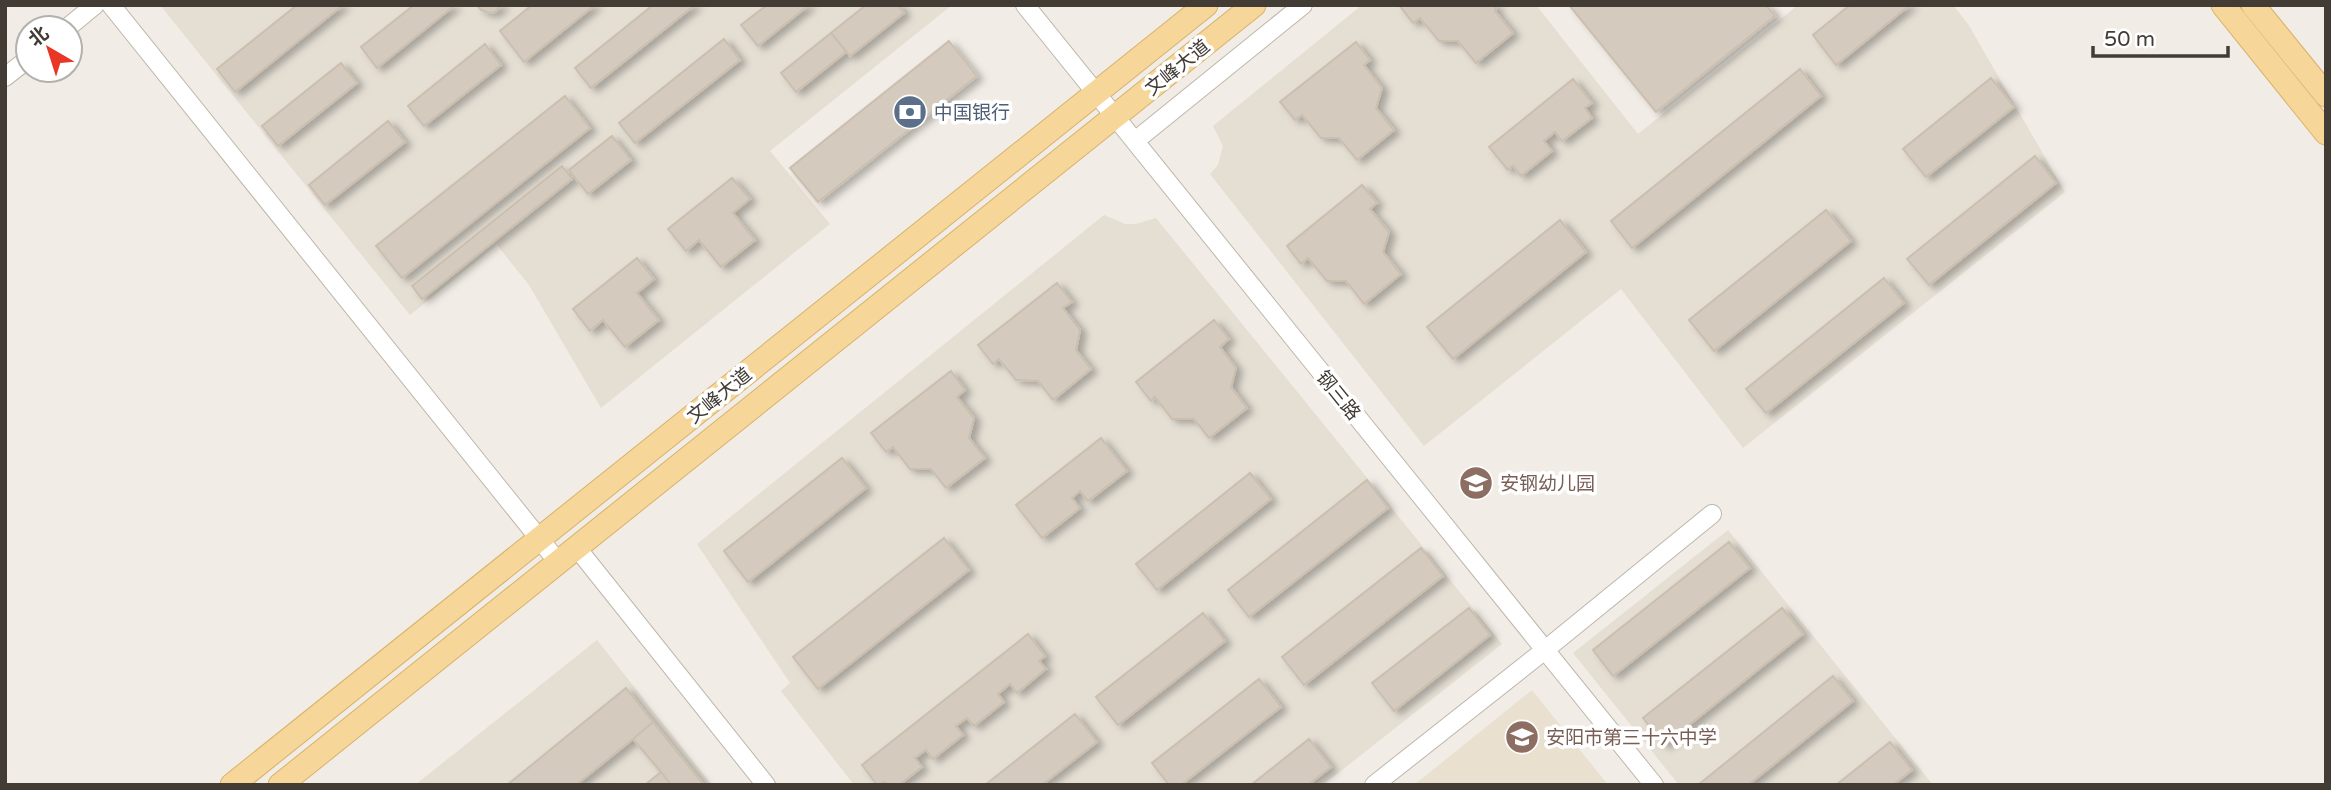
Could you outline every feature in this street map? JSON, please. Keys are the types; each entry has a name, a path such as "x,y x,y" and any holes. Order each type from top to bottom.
{"main road":[{"name":"文峰大道","path":"232,785 1206,5"},
{"name":"文峰大道","path":"280,785 1254,5"},
{"path":"2223,5 2326,133"},
{"path":"2253,5 2326,95"}],"street":[{"path":"111,5 558,562"},
{"name":"钢三路","path":"1025,5 1654,785"},
{"path":"1135,141 1303,5"},
{"path":"1374,785 1712,514"},
{"path":"577,548 766,785"}],"shaded area":[{"path":"160,5 952,5 770,151 830,224 601,408 529,285 497,245 410,315"},
{"path":"1362,5 1536,5 1638,134 1798,5 1953,5 1968,24 2065,192 1743,448 1621,289 1424,446 1210,174 1218,165 1223,146 1213,126"},
{"path":"1104,215 1125,224 1156,218 1502,644 1323,785 854,785 781,691 790,683 697,544"},
{"path":"1728,530 1933,785 1679,785 1573,653"},
{"path":"597,640 712,785 415,785"},
{"name":"安阳市第三十六中学","path":"1532,690 1608,785 1414,785"}],"building":[{"path":"297,5 343,5 235,92 217,69"},
{"path":"414,5 454,6 377,68 361,47"},
{"path":"477,5 502,5 495,12 489,13"},
{"path":"532,5 595,5 524,62 500,31"},
{"path":"653,5 695,5 591,88 575,68"},
{"path":"767,5 809,5 758,46 741,25"},
{"path":"866,5 898,5 904,13 850,56 831,33"},
{"path":"1399,5 1496,5 1495,11 1513,33 1476,63 1458,41 1439,41 1420,18 1413,23"},
{"path":"1569,5 1766,5 1775,16 1656,112"},
{"path":"1850,5 1910,5 1836,65 1813,35"},
{"path":"831,33 846,52 796,92 781,73"},
{"path":"724,39 740,60 635,143 619,123"},
{"path":"949,41 977,76 818,202 790,168"},
{"path":"1356,42 1370,60 1364,65 1382,88 1376,108 1394,130 1357,160 1339,138 1321,138 1302,115 1295,120 1280,102"},
{"path":"485,44 501,65 424,126 408,106"},
{"path":"341,63 357,83 278,146 262,126"},
{"path":"1800,69 1821,96 1632,248 1611,221"},
{"path":"1991,78 2014,107 1926,177 1903,149"},
{"path":"1573,79 1592,103 1585,108 1592,118 1562,141 1555,132 1544,141 1552,151 1521,176 1513,166 1508,170 1489,147"},
{"path":"565,96 590,128 402,278 376,246"},
{"path":"388,121 405,142 325,205 309,185"},
{"path":"612,136 631,160 588,194 569,170"},
{"path":"2035,156 2056,183 1929,285 1907,259"},
{"path":"562,166 572,179 422,299 412,286"},
{"path":"732,178 750,199 733,213 755,240 721,267 699,240 686,251 668,229"},
{"path":"1362,185 1377,203 1370,209 1389,232 1383,252 1401,274 1364,304 1346,281 1327,281 1308,258 1301,264 1287,246"},
{"path":"1826,210 1851,241 1714,351 1689,320"},
{"path":"1560,220 1586,252 1453,359 1427,327"},
{"path":"637,258 654,279 637,293 659,320 625,347 603,320 590,331 573,309"},
{"path":"1884,278 1904,303 1766,413 1746,389"},
{"path":"1057,283 1072,302 1063,308 1080,330 1076,350 1091,369 1053,400 1038,381 1016,380 999,359 993,364 978,345"},
{"path":"1214,320 1229,339 1220,347 1236,368 1231,387 1247,408 1209,438 1194,419 1172,419 1155,397 1151,401 1136,382"},
{"path":"951,371 965,390 957,397 974,418 969,438 985,458 946,488 931,469 910,469 893,447 886,452 871,433"},
{"path":"1101,438 1127,471 1088,501 1080,491 1072,498 1080,508 1042,538 1016,505"},
{"path":"842,458 866,488 748,582 724,551"},
{"path":"1250,473 1271,499 1157,590 1136,564"},
{"path":"1367,480 1388,508 1249,617 1228,590"},
{"path":"944,538 969,570 818,689 793,657"},
{"path":"1729,542 1750,568 1613,676 1593,650"},
{"path":"1421,548 1443,576 1304,685 1282,657"},
{"path":"1469,608 1490,635 1394,711 1372,683"},
{"path":"1782,608 1803,634 1664,745 1643,718"},
{"path":"1203,613 1225,641 1118,725 1096,697"},
{"path":"1028,634 1045,656 1039,661 1046,669 1017,693 1010,684 998,694 1004,702 974,726 967,718 956,726 963,735 933,759 926,750 915,758 922,767 899,785 887,785 885,782 877,785 862,765"},
{"path":"1833,676 1853,701 1748,785 1698,785"},
{"path":"1259,679 1281,707 1181,785 1169,785 1152,763"},
{"path":"626,688 653,722 633,739 576,785 507,785"},
{"path":"1075,714 1097,742 1042,785 985,785"},
{"path":"653,722 704,785 671,785 633,739"},
{"path":"1309,739 1331,767 1308,785 1251,785"},
{"path":"1890,742 1912,770 1893,785 1836,785"},
{"path":"661,772 671,785 645,785"}],"place":[{"name":"中国银行","path":"910,112"},
{"name":"安钢幼儿园","path":"1476,483"},
{"name":"安阳市第三十六中学","path":"1522,737"}]}
